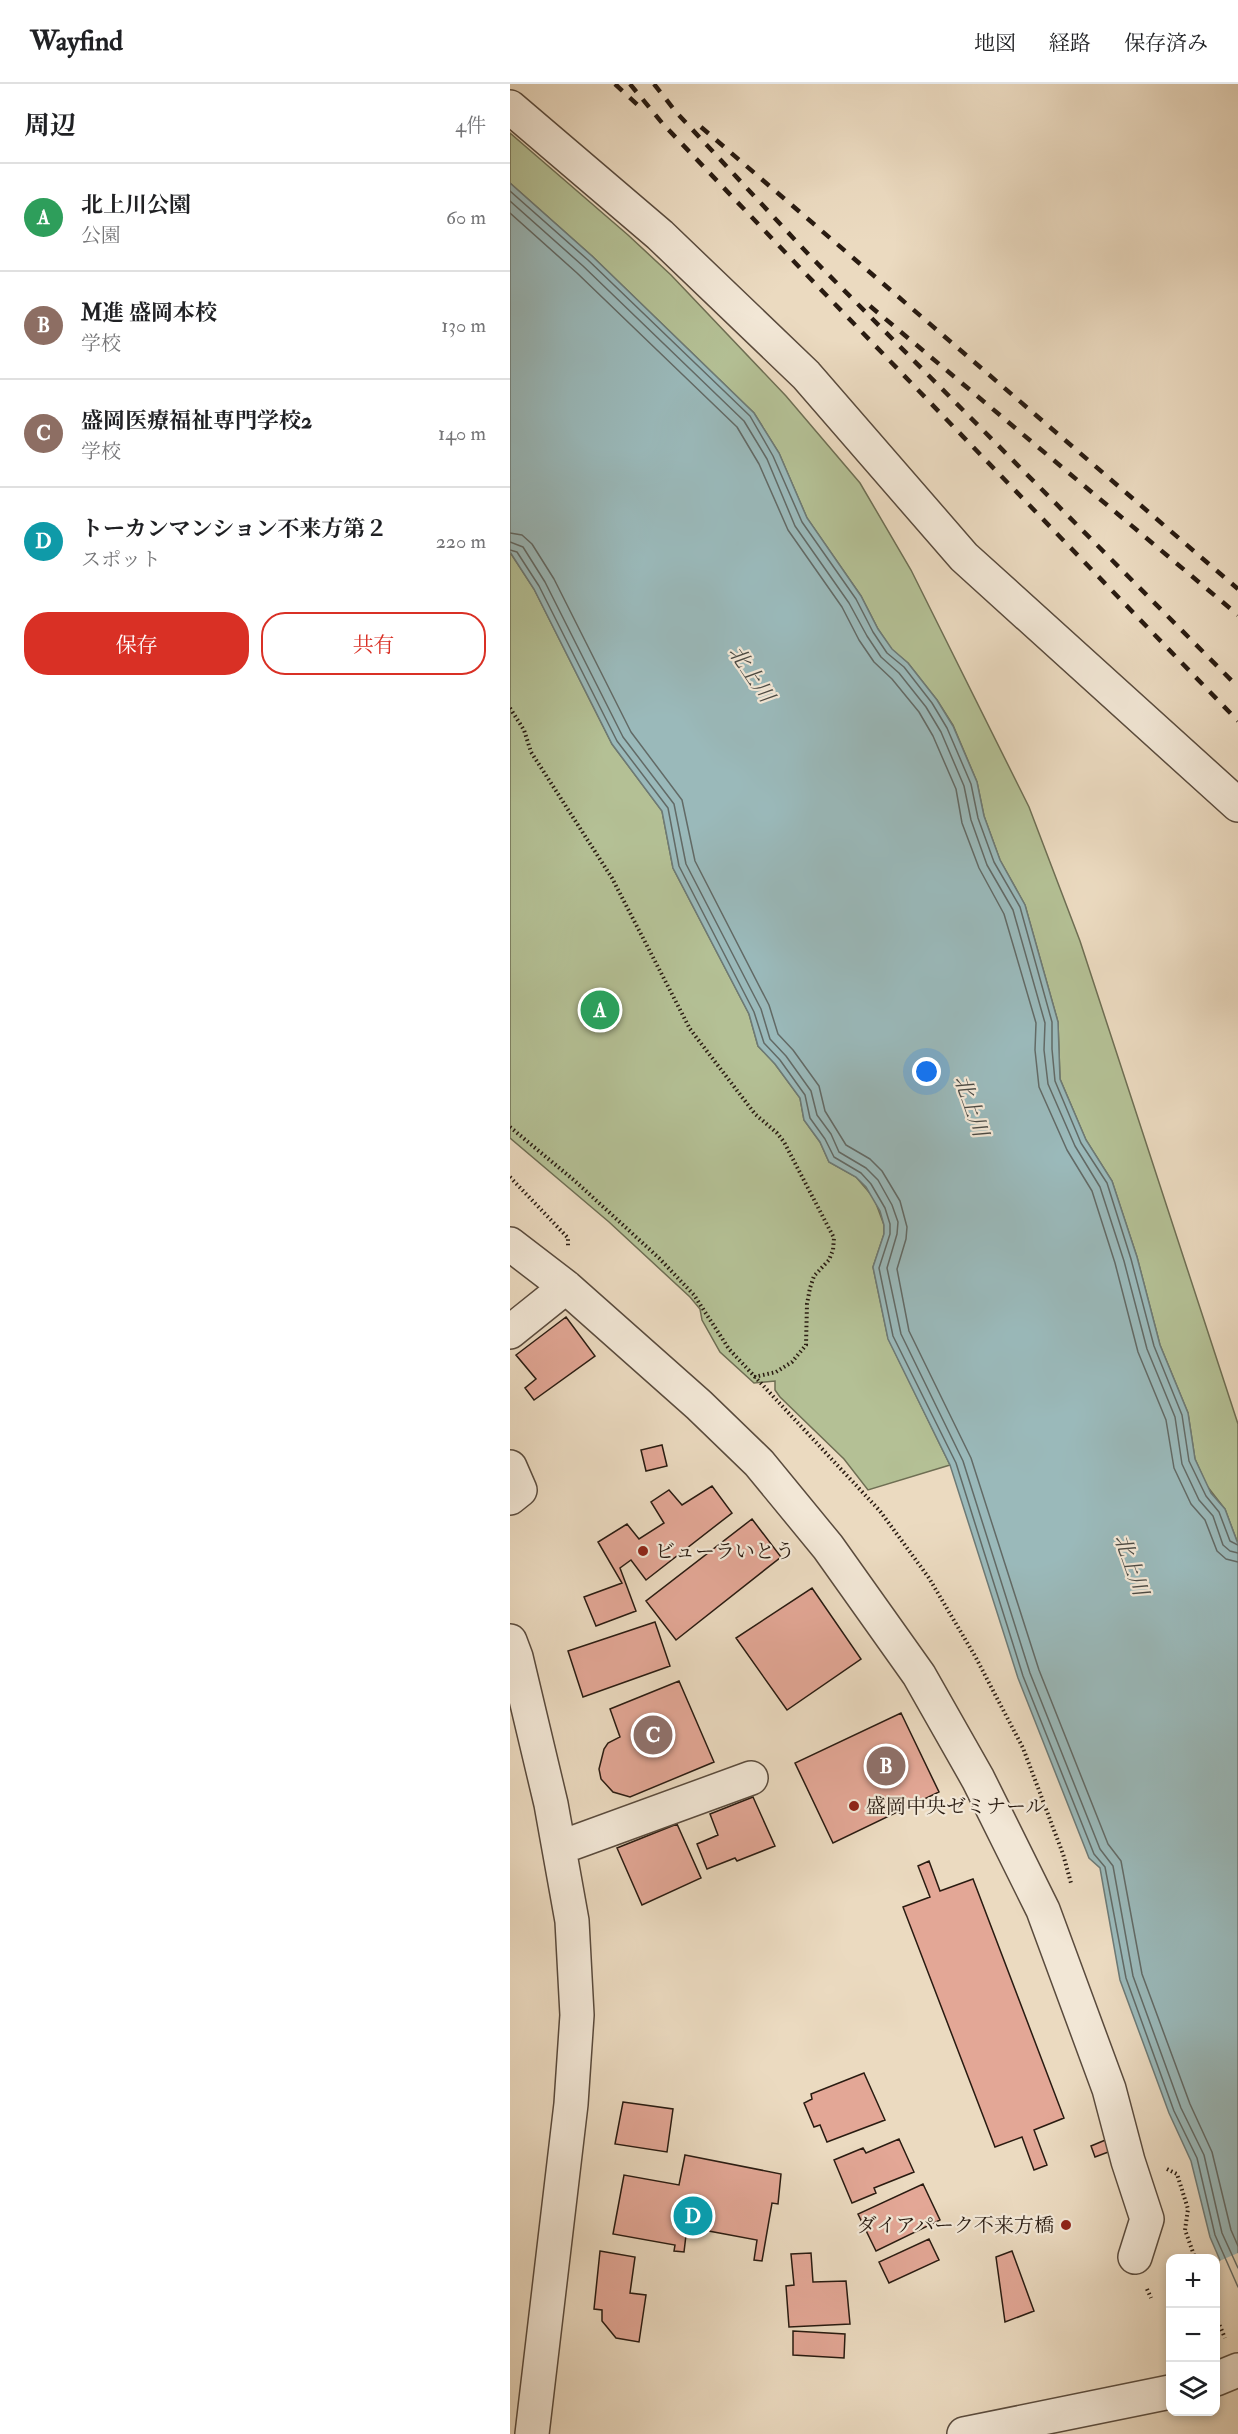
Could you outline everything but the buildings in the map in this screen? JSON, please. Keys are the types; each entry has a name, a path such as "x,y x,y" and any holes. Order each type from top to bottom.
{"street":[{"path":"510,107 660,235 806,375 964,557 1238,805"},
{"path":"510,1244 566,1287 699,1405 759,1463 828,1547 919,1675 978,1779 1043,1910 1105,2078 1147,2219 1135,2257"},
{"path":"510,1332 566,1287"},
{"path":"510,1467 520,1490 510,1498"},
{"path":"510,1641 551,1804 559,1848 572,1921 577,2014 571,2104 532,2434"},
{"path":"559,1848 751,1778"},
{"path":"1220,2377 1238,2370"},
{"path":"964,2434 1166,2392"}],"path":[{"path":"510,708 524,730 531,752 612,878 690,1029 755,1114 784,1142 834,1238 829,1260 814,1276 810,1288 807,1304 806,1345 800,1354 776,1372 753,1377 729,1349 694,1295 666,1266 575,1181 510,1127"},
{"path":"510,1177 568,1238"}],"green space":[{"path":"510,133 671,275 786,396 860,483 911,570 1029,807 1080,941 1238,1424 1238,1544 1225,1509 1207,1486 1195,1459 1188,1413 1160,1345 1137,1257 1112,1181 1086,1140 1060,1079 1058,1022 1025,905 1000,860 984,816 977,782 953,725 908,663 892,650 861,596 807,518 779,453 754,413 592,256 510,183"},
{"path":"510,552 534,589 612,744 662,811 673,868 749,1014 758,1046 775,1064 800,1098 804,1120 820,1142 829,1162 856,1177 874,1198 884,1225 884,1234 873,1267 888,1338 950,1465 868,1490 844,1459 780,1397 775,1390 775,1381 754,1383 720,1352 702,1320 700,1309 690,1297 609,1222 510,1138"}],"water":[{"name":"北上川","path":"510,183 592,256 754,413 779,453 807,518 861,596 878,629 892,649 908,663 937,700 953,726 977,782 984,816 1000,860 1025,905 1058,1022 1060,1079 1086,1140 1112,1181 1137,1257 1160,1345 1188,1413 1195,1459 1211,1493 1225,1509 1238,1544 1238,2302 1220,2260 1220,2254 1217,2254 1210,2237 1191,2161 1169,2113 1120,1980 1100,1868 1089,1858 1018,1678 950,1465 888,1339 873,1267 884,1234 880,1211 866,1187 856,1177 829,1162 820,1142 804,1120 800,1098 775,1064 758,1046 749,1014 673,868 662,811 612,744 534,589 510,552"}],"pier":[{"path":"1238,2253 1238,2305 1220,2268 1220,2261"}],"railway":[{"path":"615,84 641,108"},
{"path":"630,84 663,124 802,270 1238,721"},
{"path":"654,84 676,112 810,256 1238,687"},
{"path":"701,127 1238,589"},
{"path":"870,306 1238,615"}],"place":[{"name":"北上川公園","path":"600,1010"},
{"name":"ビューラいとう","path":"643,1551"},
{"name":"盛岡医療福祉専門学校2","path":"653,1735"},
{"name":"M進 盛岡本校","path":"886,1766"},
{"name":"盛岡中央ゼミナール","path":"854,1806"},
{"name":"トーカンマンション不来方第２","path":"693,2216"},
{"name":"ダイアパーク不来方橋","path":"1066,2225"}]}
